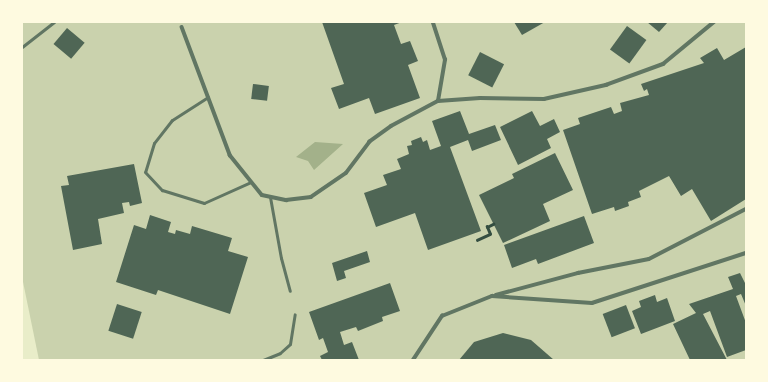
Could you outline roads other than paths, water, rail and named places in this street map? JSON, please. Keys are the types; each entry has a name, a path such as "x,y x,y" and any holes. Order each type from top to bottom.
{"street":[{"path":"433,22 445,60 438,101"},
{"path":"182,27 230,154 262,196 286,200 311,197 346,174 369,142 392,126 438,101 480,98 544,99 606,85 663,64 714,22"},
{"path":"413,360 442,316 492,296 578,273 649,259 746,209"},
{"path":"492,296 592,303 746,253"}],"lane":[{"path":"22,47 54,22"},
{"path":"208,97 172,120 154,143 145,172 162,190 204,203 252,182"},
{"path":"270,197 290,291"},
{"path":"263,360 280,353 290,344 295,314"}]}
